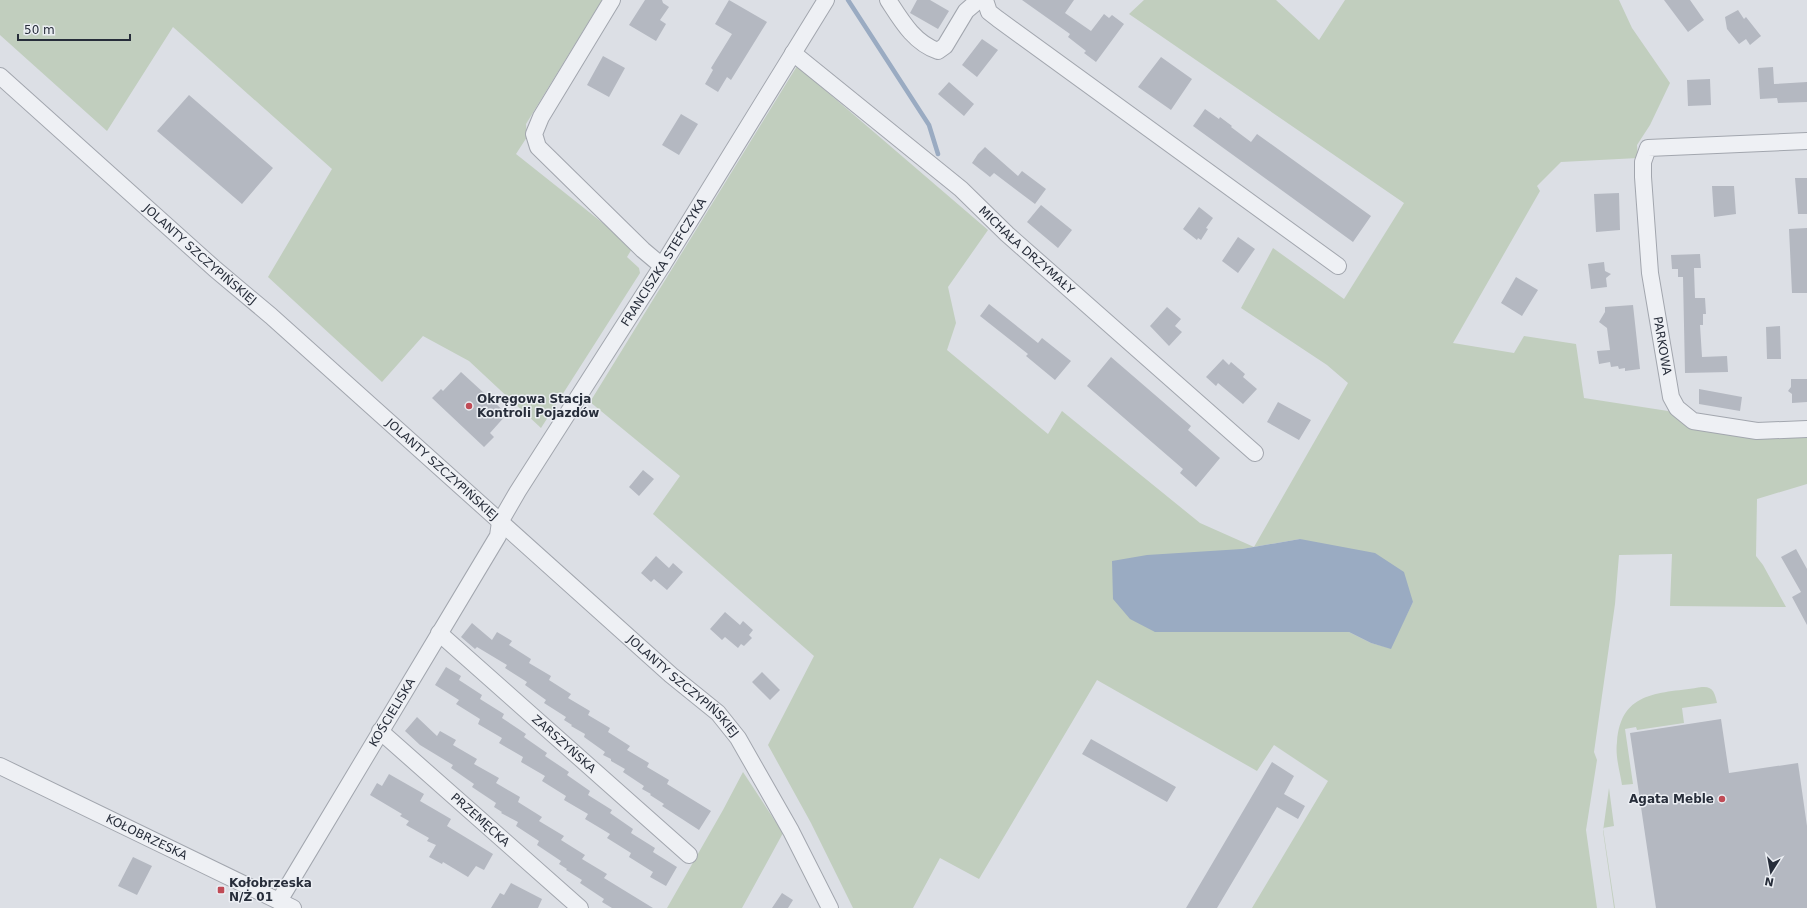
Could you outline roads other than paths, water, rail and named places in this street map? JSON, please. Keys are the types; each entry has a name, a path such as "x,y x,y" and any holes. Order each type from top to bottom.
{"street":[{"path":"612,0 541,117 534,134 538,147 643,250 662,266"},
{"name":"FRANCISZKA STEFCZYKA","path":"500,522 518,491 662,266 826,0"},
{"path":"888,0 908,31 929,48 938,51 945,46 966,11 979,0"},
{"path":"985,0 989,12 998,19 1338,266"},
{"name":"MICHAŁA DRZYMAŁY","path":"793,53 961,189 1007,234 1255,453"},
{"name":"JOLANTY SZCZYPIŃSKIEJ","path":"0,76 215,269 271,316 671,675 718,713 730,727 747,753 775,801 830,908"},
{"name":"PARKOWA","path":"1807,141 1648,148 1643,162 1650,273 1671,396 1677,408 1693,421 1758,430 1807,428"},
{"name":"KOŚCIELISKA","path":"286,905 380,731 498,536 500,522"},
{"name":"ZARSZYŃSKA","path":"439,633 689,855"},
{"name":"PRZEMĘCKA","path":"380,731 580,908"},
{"name":"KOŁOBRZESKA","path":"0,766 286,905"}],"water":[{"path":"1300,539 1375,553 1404,572 1413,602 1391,649 1371,643 1349,632 1155,632 1130,619 1113,599 1112,561 1147,555 1242,549"}],"waterway":[{"path":"848,0 929,125 938,154"}],"place":[{"name":"Okręgowa Stacja Kontroli Pojazdów","path":"469,406"},
{"name":"Agata Meble","path":"1722,799"},
{"name":"Kołobrzeska N/Ż 01","path":"221,890"}]}
